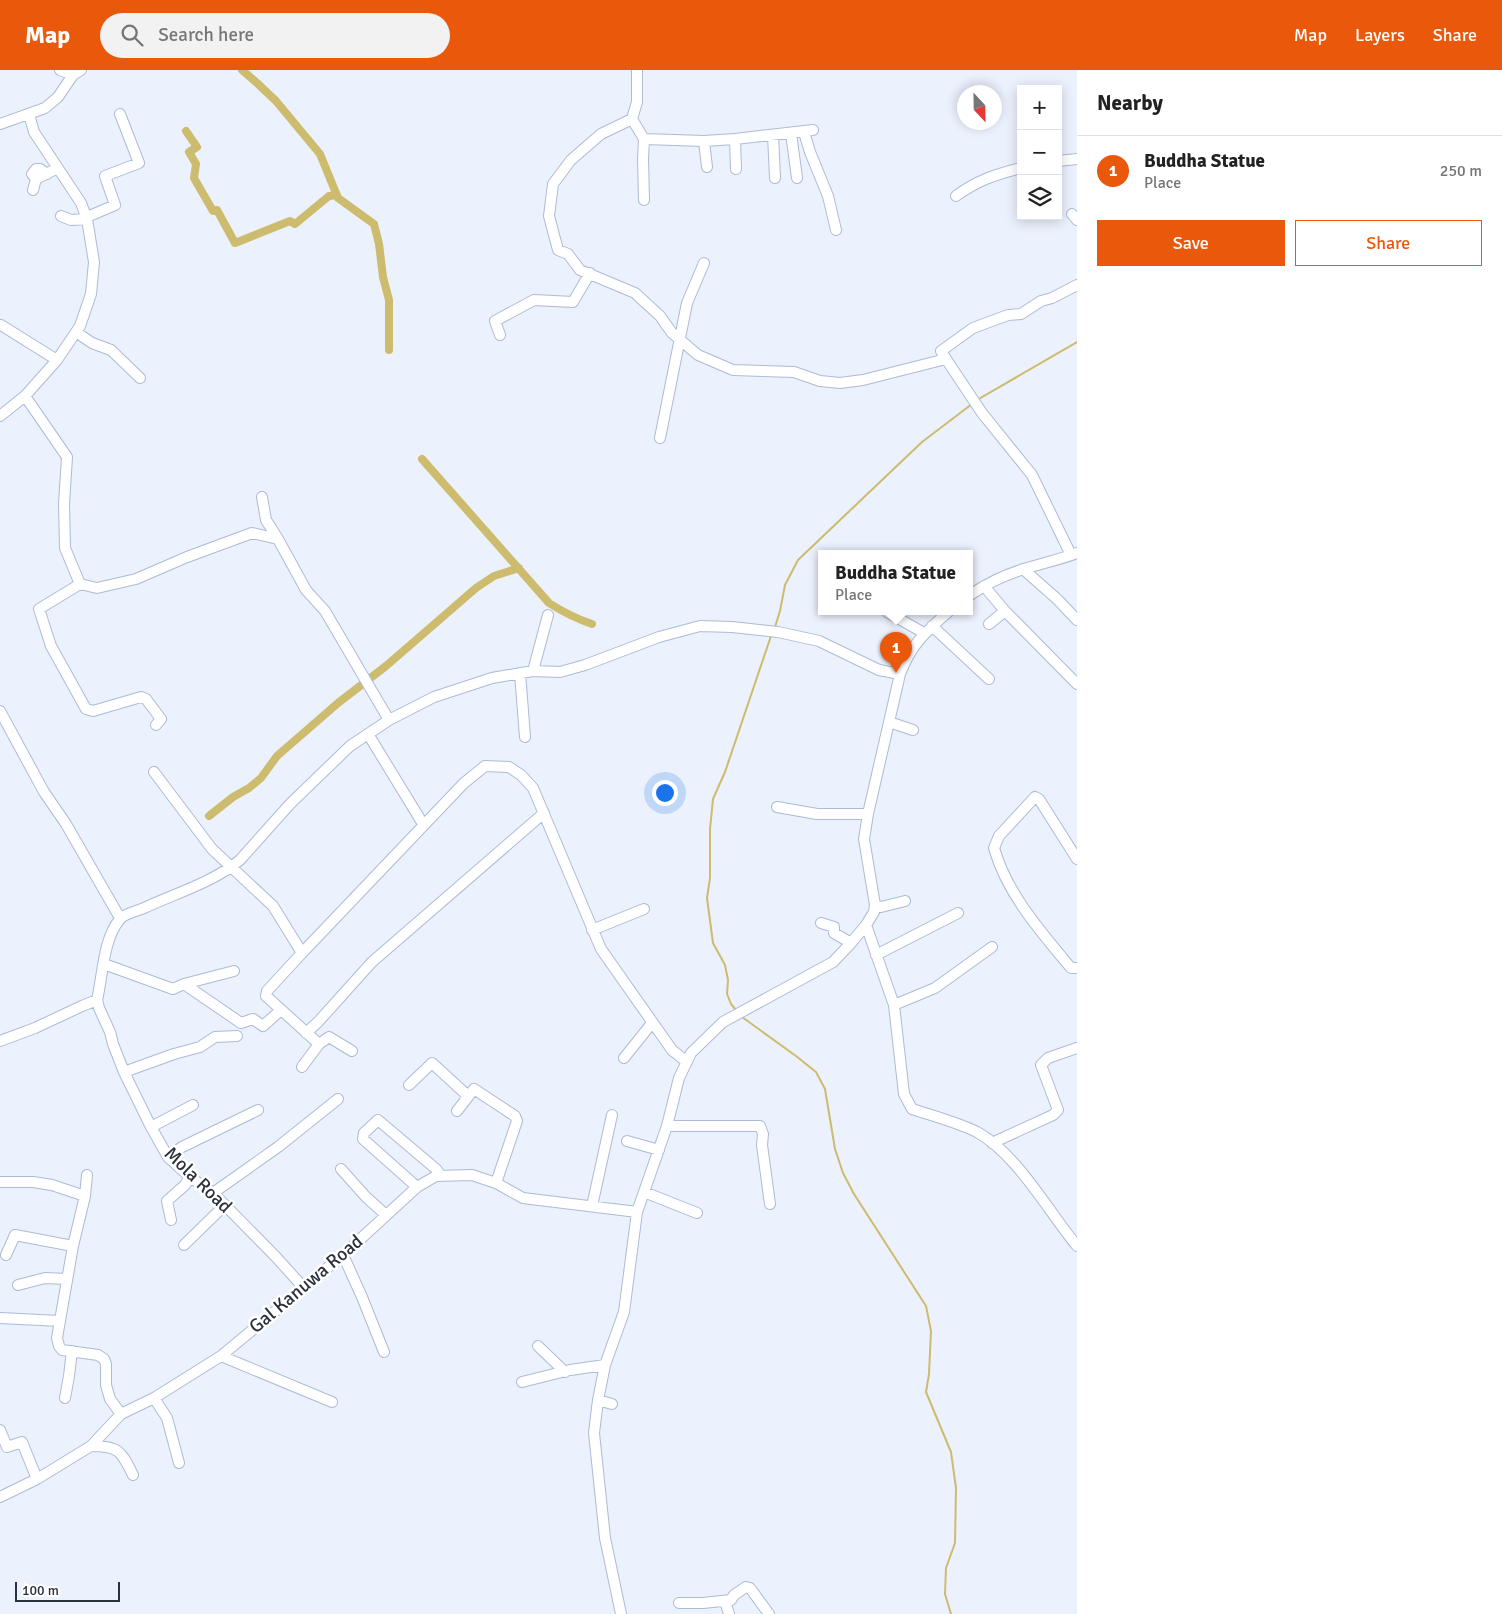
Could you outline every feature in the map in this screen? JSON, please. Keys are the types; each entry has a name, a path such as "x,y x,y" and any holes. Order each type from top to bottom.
{"street":[{"path":"60,70 77,72"},
{"path":"637,70 638,102 632,119 601,134 571,160 553,184 549,216 558,250 568,254 580,270 635,293 660,316 672,333 698,355 732,370 794,372 820,381 840,383 863,380 946,359"},
{"path":"0,124 45,108 58,96 77,72"},
{"path":"0,416 25,396 57,360 80,326 91,294 94,262 87,218 81,203 34,132 28,114"},
{"path":"61,216 71,220 87,218 115,205 105,176 138,163 120,114"},
{"path":"632,119 644,139 644,200"},
{"path":"644,139 735,140 808,131 810,152 828,196 836,230"},
{"path":"791,133 796,178"},
{"path":"773,135 775,178"},
{"path":"735,140 736,169"},
{"path":"704,141 707,168"},
{"path":"1062,161 1077,159"},
{"path":"33,190 36,179 32,174 36,169 40,169 46,174 58,168"},
{"path":"956,196 992,175 1017,169"},
{"path":"660,438 687,303 704,263"},
{"path":"500,335 495,321 534,300 573,302 590,273"},
{"path":"973,593 984,586 1023,569 1057,561 1074,554 1032,475 982,413 941,351 972,328 1008,314 1021,314 1041,301 1052,298 1077,285"},
{"path":"1,326 57,360"},
{"path":"76,332 92,343 111,350 140,378"},
{"path":"25,396 67,457 64,504 65,548 80,584"},
{"path":"262,497 266,520 306,590 325,611 389,720"},
{"path":"156,725 162,719 146,700 141,697 93,711 86,709 51,646 39,609 80,584 98,588 136,579 187,557 252,533 278,539"},
{"path":"1023,569 1077,620"},
{"path":"984,586 1005,611 1077,684"},
{"path":"989,624 1005,611"},
{"path":"532,671 548,615"},
{"path":"894,615 928,630 990,679"},
{"path":"621,1614 605,1538 594,1433 598,1400 606,1365 624,1312 637,1212 667,1126 679,1078 690,1053 723,1022 833,962 866,925 874,912 875,905 864,838 900,674 910,650 945,615"},
{"path":"0,1041 36,1028 97,1000 104,955 120,918 201,884 231,867 240,860 290,804 350,746 389,720 434,697 492,678 532,671 560,672 700,626 778,632 819,642 879,670 900,674"},
{"path":"520,673 525,737"},
{"path":"0,710 44,792 66,824 120,918"},
{"path":"889,722 913,730"},
{"path":"368,734 423,824"},
{"path":"319,1044 266,996 268,991 423,824 464,783 485,766 509,767 521,775 533,788 601,949 672,1050 687,1062"},
{"path":"154,772 212,849 273,906 302,953"},
{"path":"1077,859 1039,799 1035,796 999,836 994,848 999,865 1029,917 1071,968 1077,968"},
{"path":"777,807 816,814 868,814"},
{"path":"306,1033 372,962 544,813"},
{"path":"875,905 881,907 905,901"},
{"path":"592,930 644,909"},
{"path":"876,955 958,913"},
{"path":"821,923 834,927 834,933 851,943"},
{"path":"866,925 894,1005 904,1094 912,1109 956,1124 977,1133 992,1143 1007,1156 1077,1245"},
{"path":"894,1005 935,988 992,947"},
{"path":"104,964 172,989 234,971"},
{"path":"184,984 241,1023 253,1019 263,1026 281,1010"},
{"name":"Mola Road","path":"97,1000 124,1072 168,1157 190,1178 213,1193 303,1287"},
{"path":"624,1058 652,1023"},
{"path":"124,1072 200,1047 215,1037 237,1036"},
{"path":"302,1067 319,1044 329,1037 352,1051"},
{"path":"992,1143 1053,1115 1058,1110 1041,1065 1048,1058 1077,1048"},
{"path":"409,1085 432,1063 468,1096"},
{"path":"457,1112 474,1089 515,1116 518,1121 496,1183"},
{"path":"213,1193 278,1146 338,1099"},
{"path":"151,1127 193,1105"},
{"path":"168,1157 182,1147 258,1110"},
{"path":"592,1206 612,1115"},
{"path":"417,1187 363,1139 364,1134 378,1120 436,1169 441,1176"},
{"path":"667,1126 760,1126 763,1134 762,1145 770,1204"},
{"path":"627,1141 659,1150"},
{"path":"341,1169 366,1197 386,1215"},
{"path":"87,1174 57,1338 62,1350 98,1355 104,1359 106,1364 106,1385 110,1398 121,1414"},
{"name":"Gal Kanuwa Road","path":"0,1497 37,1479 91,1446 121,1414 154,1398 221,1356 343,1255 417,1187 436,1176 472,1175 496,1183 523,1198 637,1212"},
{"path":"171,1220 167,1201 190,1178"},
{"path":"0,1182 33,1182 52,1185 84,1196"},
{"path":"644,1192 697,1213"},
{"path":"184,1245 225,1205"},
{"path":"6,1255 15,1236 73,1246"},
{"path":"343,1255 384,1352"},
{"path":"18,1286 45,1278 67,1279"},
{"path":"0,1318 60,1321"},
{"path":"538,1346 565,1372"},
{"path":"65,1398 72,1351"},
{"path":"221,1356 332,1402"},
{"path":"522,1382 606,1365"},
{"path":"154,1398 167,1418 179,1463"},
{"path":"598,1400 612,1404"},
{"path":"0,1430 7,1447 22,1442 37,1479"},
{"path":"91,1446 108,1446 123,1455 133,1475"},
{"path":"679,1603 730,1600 746,1587 750,1588 769,1614"},
{"path":"725,1601 729,1614"}],"waterway":[{"path":"242,70 276,101 320,154 338,198 374,224 389,300 389,350"},
{"path":"186,131 197,147 189,152 196,164 194,178 213,211 217,210 235,243 290,221 295,224 329,196 337,195"},
{"path":"977,400 1077,342"},
{"path":"775,627 785,585 798,560 922,442 972,404"},
{"path":"422,459 549,603 570,615 592,624"},
{"path":"209,816 261,778 277,756 338,703 386,666 476,588 494,576 519,568"},
{"path":"736,1010 727,994 728,980 725,965 713,943 707,898 710,878 710,829 713,799 725,772 771,636"},
{"path":"742,1017 816,1072 825,1089 835,1149 843,1173 854,1194 926,1306 931,1331 929,1374 926,1392 951,1452 956,1488 955,1543 946,1568 945,1594 951,1614"}],"place":[{"name":"Buddha Statue","path":"896,673"}]}
